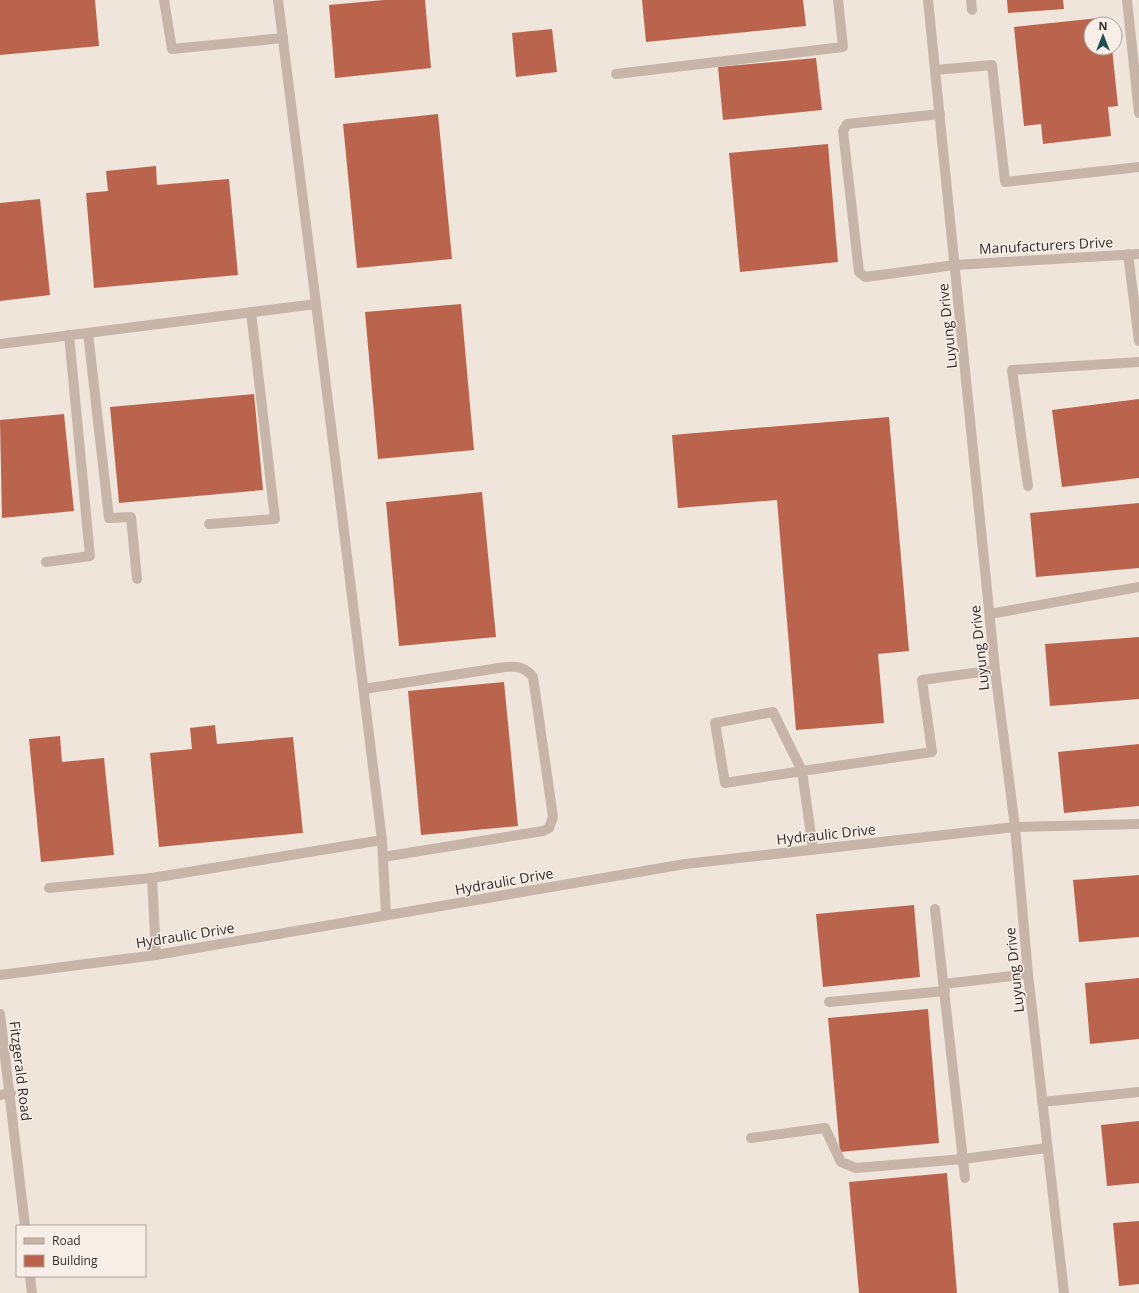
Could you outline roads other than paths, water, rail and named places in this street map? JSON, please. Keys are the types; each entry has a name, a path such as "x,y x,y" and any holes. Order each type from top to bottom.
{"street":[{"path":"164,0 172,49 283,38"},
{"path":"278,0 382,840 386,915"},
{"path":"616,74 843,47 838,0"},
{"name":"Luyung Drive","path":"928,0 995,670 1015,827 1028,974 1064,1293"},
{"path":"1127,0 1139,113"},
{"path":"935,70 992,65 1005,182 1139,167"},
{"name":"Manufacturers Drive","path":"940,114 847,124 843,131 859,272 865,277 955,265 1139,254"},
{"path":"1128,254 1139,340"},
{"path":"0,344 316,304"},
{"path":"209,524 275,519 251,312"},
{"path":"88,333 109,518 131,517 137,580"},
{"path":"46,562 90,556 69,335"},
{"path":"1028,486 1012,370 1139,362"},
{"path":"990,614 1139,587"},
{"path":"364,689 505,667 516,666 522,668 533,677 553,817 549,828 543,831 383,857"},
{"path":"813,849 802,771 773,712 715,723 725,783 802,771 932,752 922,680 995,670"},
{"name":"Hydraulic Drive","path":"0,975 156,955 685,864 1015,827 1139,824"},
{"path":"49,888 152,878 382,840"},
{"path":"152,878 156,955"},
{"path":"935,909 965,1178"},
{"path":"829,1002 1028,974"},
{"name":"Fitzgerald Road","path":"0,1014 25,1225"},
{"path":"1042,1102 1139,1092"},
{"path":"0,1095 10,1093"},
{"path":"750,1138 825,1128 841,1162 856,1168 963,1159 1047,1148"},
{"path":"30,1277 32,1293"}]}
